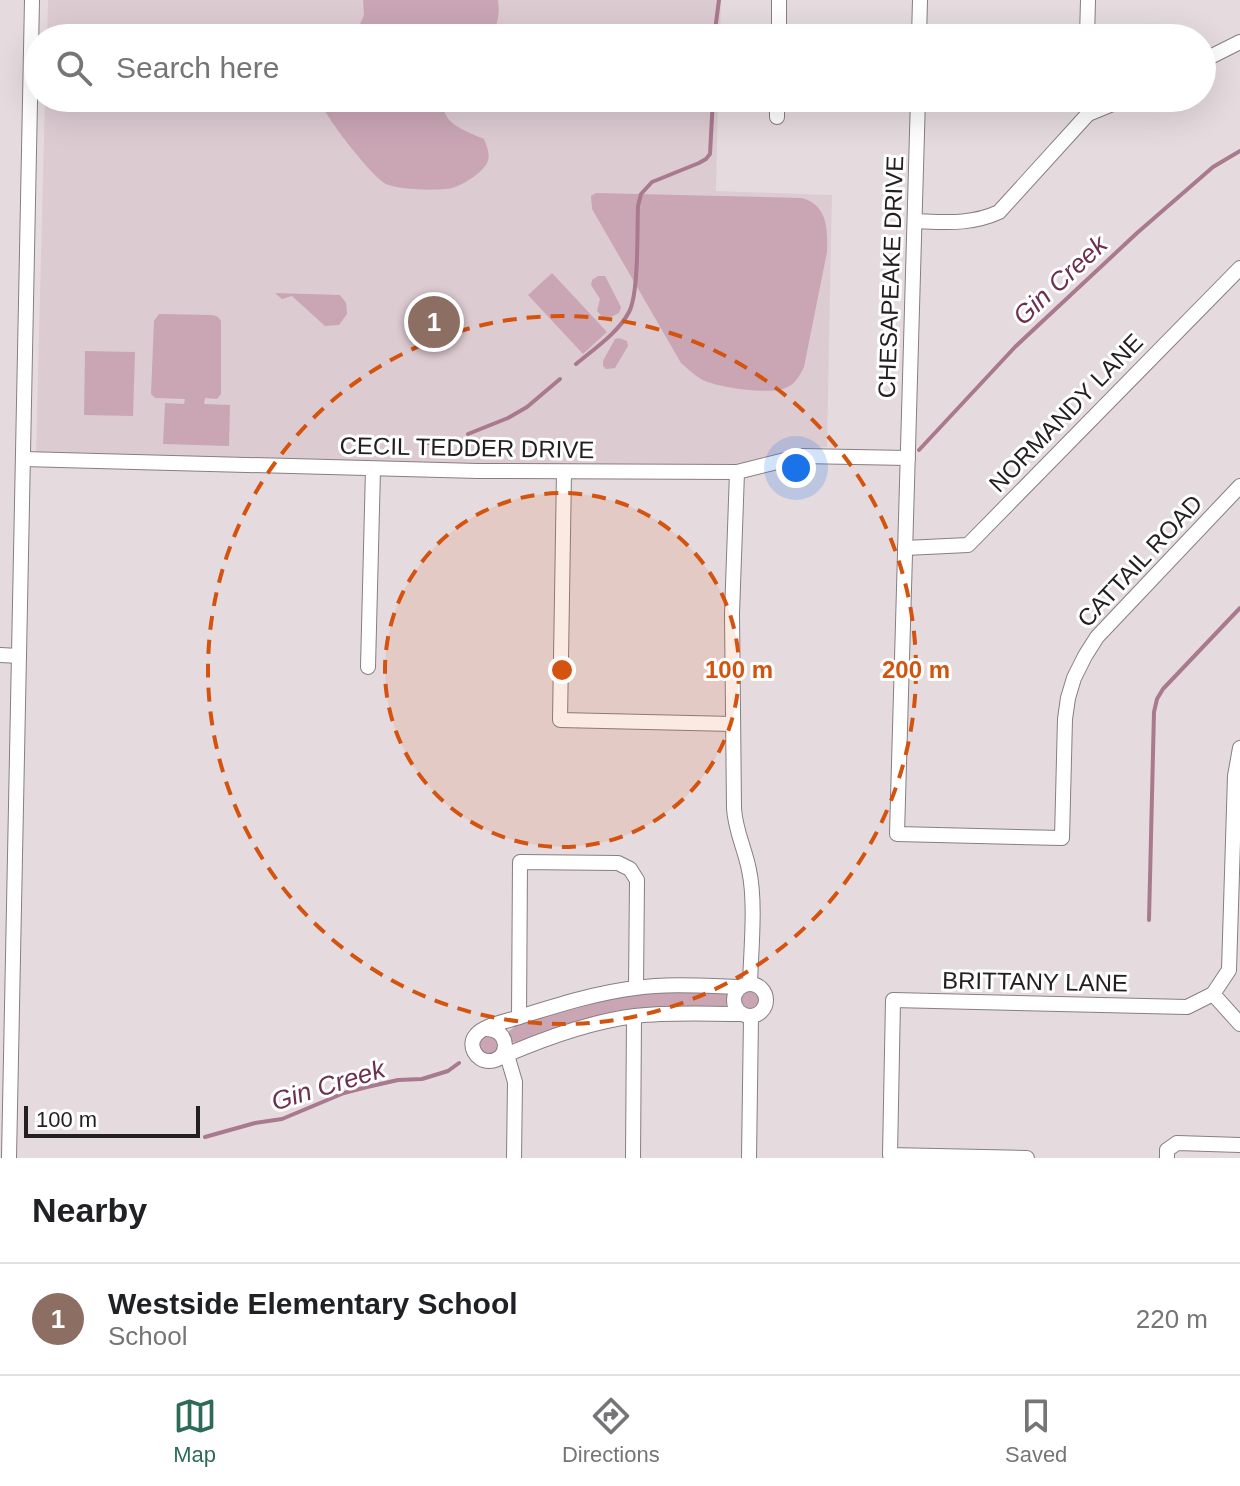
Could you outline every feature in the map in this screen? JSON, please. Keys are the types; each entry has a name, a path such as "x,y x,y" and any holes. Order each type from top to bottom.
{"street":[{"path":"32,0 32,24"},
{"path":"779,0 779,24"},
{"path":"919,24 920,0"},
{"path":"1087,24 1088,0"},
{"path":"1216,54 1240,42"},
{"path":"9,1158 8,868 19,656 30,112"},
{"path":"777,112 777,117"},
{"name":"CHESAPEAKE DRIVE","path":"897,834 918,112"},
{"path":"915,221 965,222 999,212 1093,112"},
{"name":"NORMANDY LANE","path":"905,548 968,545 1240,268"},
{"name":"CECIL TEDDER DRIVE","path":"23,459 373,469 737,472 801,456 908,458"},
{"path":"368,667 373,469"},
{"path":"564,472 560,720 733,724"},
{"path":"737,472 732,614 734,814 752,887 745,985"},
{"name":"CATTAIL ROAD","path":"897,834 1062,838 1065,719 1074,678 1085,656 1097,637 1240,486"},
{"path":"0,655 19,656"},
{"path":"1240,748 1235,776 1229,970 1213,994 1240,1024"},
{"path":"519,1017 520,862 618,863 630,869 637,880 636,987"},
{"path":"745,985 736,990 733,1000 734,1006 746,1015"},
{"path":"745,985 760,988 766,997 760,1012 746,1015 634,1017 577,1028 485,1061 473,1050 473,1040 484,1029 592,997 636,987 745,985"},
{"name":"BRITTANY LANE","path":"1027,1158 890,1155 893,1000 1187,1007 1213,994"},
{"path":"746,1015 749,1158"},
{"path":"633,1158 634,1017"},
{"path":"484,1029 495,1030 503,1037 505,1042 501,1057"},
{"path":"501,1057 515,1082 514,1158"},
{"path":"1167,1158 1167,1150 1177,1143 1240,1145"}],"shaded area":[{"path":"48,0 721,0 720,24 47,24"},
{"path":"363,0 498,0 495,24 360,24 364,15"},
{"path":"45,112 718,112 716,191 832,195 827,447 799,449 738,464 710,465 469,464 36,452"},
{"path":"326,112 445,112 455,125 484,139 488,160 477,175 452,188 400,188 386,184 369,169"},
{"path":"596,193 801,198 816,206 826,226 827,252 804,367 794,383 775,390 729,387 701,379 681,363 592,209 591,196"},
{"path":"552,273 607,332 583,354 528,295"},
{"path":"598,276 605,276 621,307 619,313 605,320 597,311 600,299 591,285"},
{"path":"275,293 340,295 346,303 347,314 339,325 325,326 292,296 282,299"},
{"path":"159,314 213,315 221,321 221,394 217,399 205,398 204,404 230,405 229,446 163,444 165,403 184,404 185,399 155,398 151,394 154,321"},
{"path":"615,339 627,341 628,346 615,368 606,369 603,361"},
{"path":"85,351 135,352 133,416 84,415"},
{"path":"750,989 758,992 761,1000 758,1008 750,1011 742,1008 739,1000 742,992"},
{"path":"668,991 722,992 727,994 728,999 722,1008 516,1043 509,1038 508,1032 516,1026 558,1012 620,997"},
{"path":"482,1035 496,1036 499,1049 491,1055 481,1052 478,1042"}],"waterway":[{"path":"716,24 719,0"},
{"path":"576,364 612,334 629,312 636,276 641,194 652,182 706,159 710,154 712,112"},
{"name":"Gin Creek","path":"919,450 1015,347 1137,233 1213,167 1240,151"},
{"path":"468,434 527,407 560,379"},
{"path":"428,443 453,438"},
{"path":"1149,920 1154,712 1157,699 1240,608"},
{"name":"Gin Creek","path":"205,1137 282,1119 344,1093 398,1080 422,1079 448,1071 459,1063"}],"place":[{"name":"Westside Elementary School","path":"434,322"}]}
